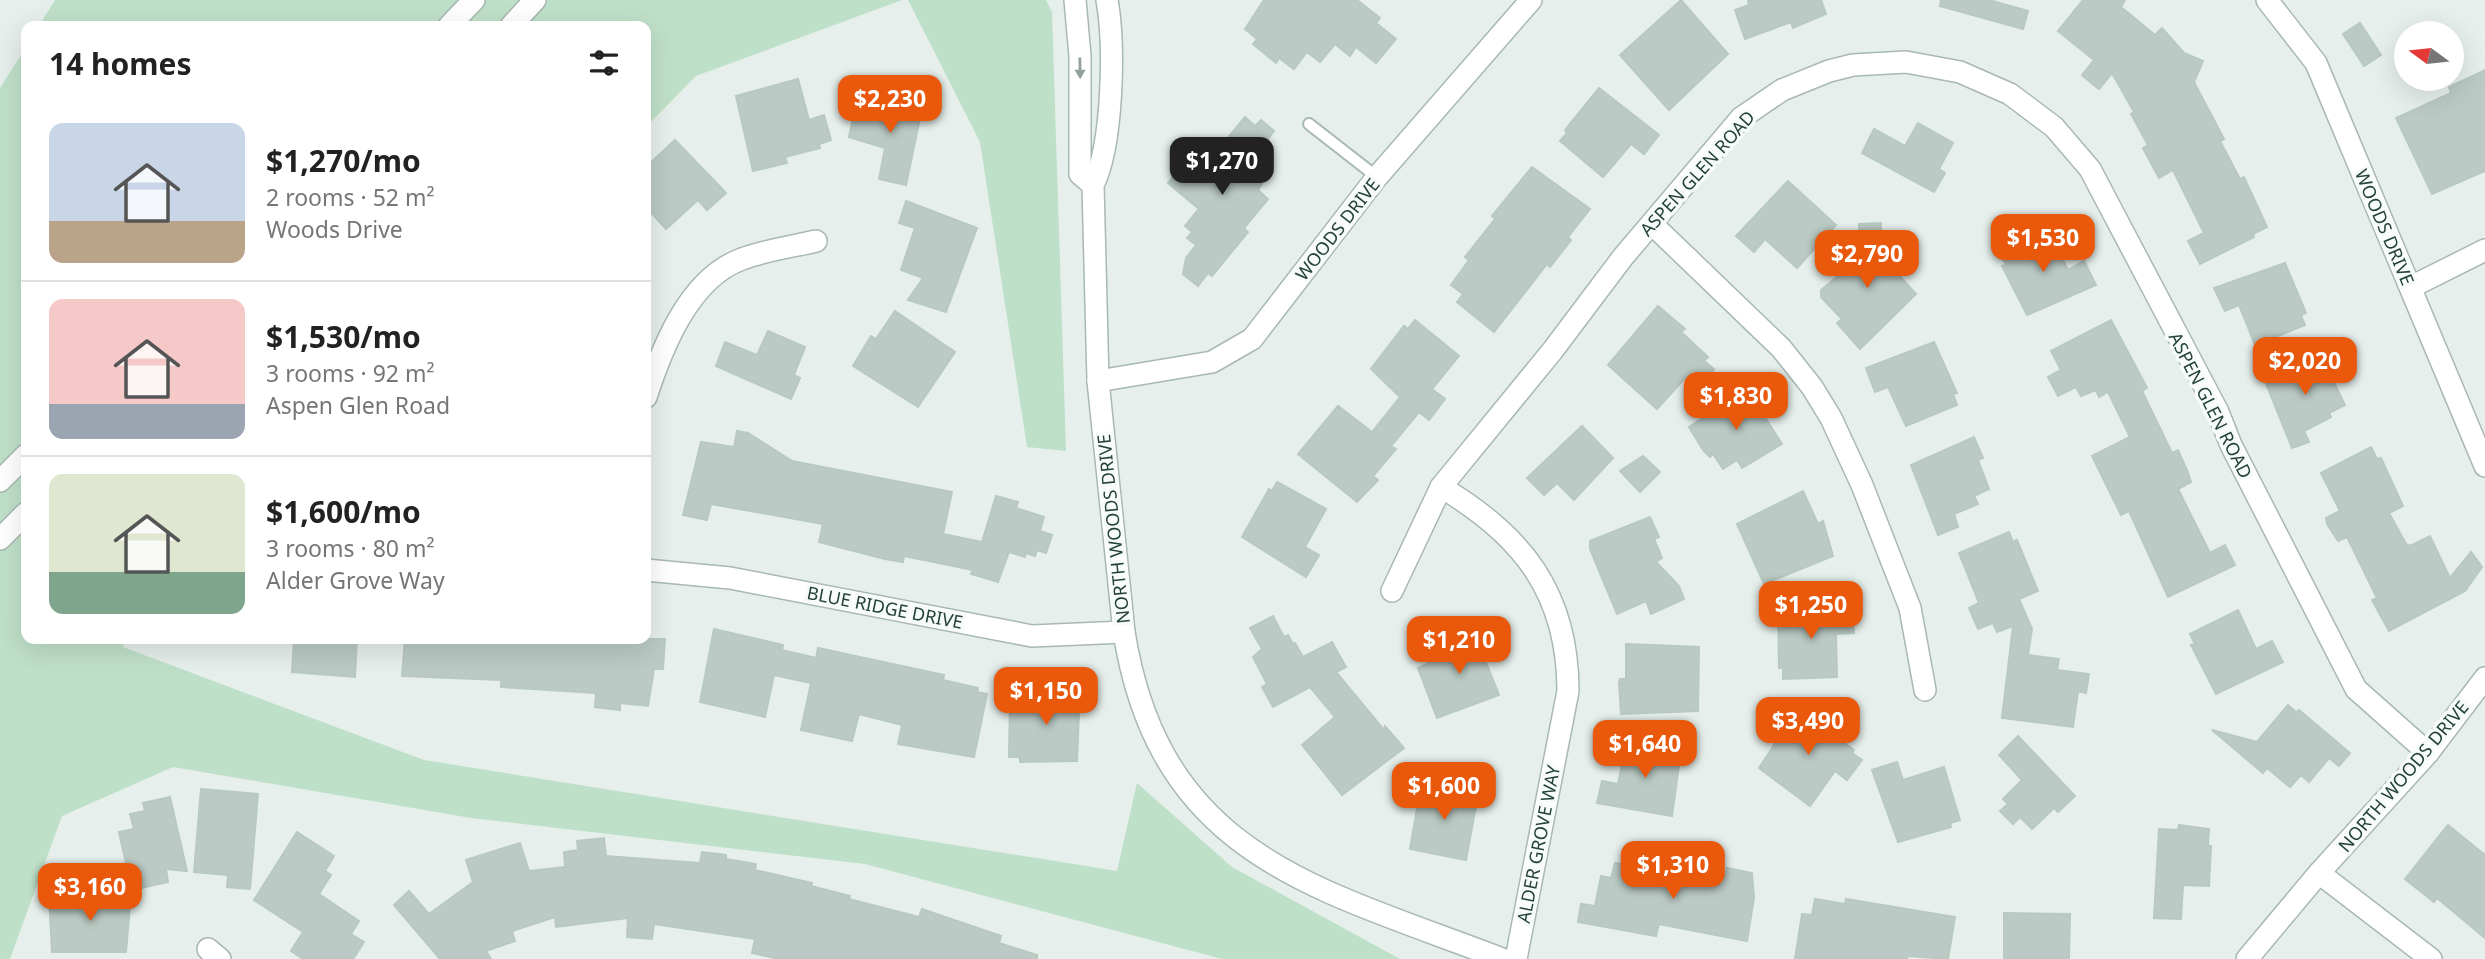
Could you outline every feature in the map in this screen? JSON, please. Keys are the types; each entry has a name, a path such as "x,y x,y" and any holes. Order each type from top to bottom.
{"street":[{"path":"454,21 474,0"},
{"path":"516,21 535,0"},
{"name":"NORTH WOODS DRIVE","path":"1076,0 1080,56 1080,174 1093,186"},
{"name":"NORTH WOODS DRIVE","path":"1107,0 1111,45 1107,128 1101,169 1093,186 1098,381 1124,632 1135,686 1149,727 1182,783 1227,832 1280,870 1310,885 1502,959"},
{"name":"WOODS DRIVE","path":"1098,381 1212,362 1252,339 1377,177 1531,0"},
{"name":"WOODS DRIVE","path":"2267,0 2316,62 2485,466"},
{"name":"ASPEN GLEN ROAD","path":"1392,591 1441,487 1651,224 1741,118 1782,90 1829,71 1878,63 1933,66 1986,81 2033,109 2054,127 2090,169 2218,412 2231,445 2356,689 2428,753"},
{"path":"1651,224 1781,348 1812,387 1831,418 1862,485 1910,608 1925,690"},
{"path":"651,382 661,351 692,299 723,269 741,259 816,241"},
{"path":"2411,287 2485,250"},
{"path":"0,481 21,460"},
{"name":"ALDER GROVE WAY","path":"1441,487 1477,508 1517,545 1531,563 1553,603 1565,646 1567,691 1516,959"},
{"path":"0,539 21,518"},
{"name":"BLUE RIDGE DRIVE","path":"651,570 730,578 1032,636 1124,632"},
{"name":"NORTH WOODS DRIVE","path":"2247,959 2319,873 2428,753 2485,678"},
{"path":"2319,873 2431,959"}],"lane":[{"path":"1309,124 1377,177"}],"green space":[{"path":"55,0 902,0 696,76 651,122 651,21 42,21"},
{"path":"908,0 1046,0 1052,12 1066,451 1027,447 980,142"},
{"path":"21,55 21,644 124,644 123,647 424,760 1117,871 1137,783 1232,867 1400,959 1222,959 865,864 471,818 173,767 62,816 10,959 0,959 0,88"}],"building":[{"path":"1264,0 1357,0 1380,18 1376,23 1396,39 1376,63 1356,47 1350,56 1335,44 1320,62 1307,52 1294,69 1279,58 1276,63 1253,44 1257,39 1245,29"},
{"path":"1681,0 1728,54 1669,110 1620,55"},
{"path":"1748,0 1821,0 1826,14 1793,28 1791,22 1745,39 1735,10 1749,5"},
{"path":"1941,0 1989,0 2028,11 2023,29 1940,6"},
{"path":"2083,0 2125,0 2121,7 2155,35 2162,28 2184,53 2203,61 2194,82 2224,139 2220,141 2240,179 2244,177 2267,227 2253,234 2254,237 2200,264 2188,241 2204,233 2173,170 2159,178 2143,148 2148,145 2131,114 2134,112 2112,73 2099,89 2082,75 2094,60 2058,31"},
{"path":"2360,23 2381,55 2364,66 2343,34"},
{"path":"2485,70 2485,171 2432,194 2396,118 2450,91 2464,91 2464,80"},
{"path":"798,79 809,120 824,115 831,140 819,144 820,148 785,157 787,163 753,171 736,96"},
{"path":"1599,88 1659,135 1644,154 1631,144 1603,177 1560,141 1567,133 1565,130"},
{"path":"900,99 923,104 906,185 879,179 885,148 849,137 854,113 865,116 868,100 899,105"},
{"path":"1245,117 1255,126 1261,120 1274,131 1263,145 1270,150 1250,175 1262,184 1258,190 1268,199 1244,228 1248,232 1212,276 1208,273 1198,286 1183,274 1186,258 1196,245 1187,238 1192,232 1185,226 1199,209 1168,183 1184,162 1190,167 1200,154 1209,161"},
{"path":"1918,123 1953,143 1939,169 1945,173 1934,192 1862,153 1874,129 1905,146"},
{"path":"675,140 726,193 707,210 698,200 666,229 651,212 651,162"},
{"path":"1532,167 1590,209 1568,237 1571,240 1550,267 1547,264 1494,332 1457,302 1463,294 1451,285 1469,260 1465,257 1495,219 1492,216"},
{"path":"1788,181 1836,225 1797,268 1765,239 1754,252 1736,236"},
{"path":"906,201 977,228 946,312 908,300 923,278 901,270 915,228 899,223"},
{"path":"1881,223 1882,257 1916,294 1860,349 1837,323 1842,319 1821,297 1821,290 1860,258 1859,224"},
{"path":"2049,231 2068,270 2084,261 2096,285 2027,315 2002,266 2006,265 2001,255"},
{"path":"2285,263 2306,313 2301,315 2305,325 2255,345 2239,305 2225,311 2214,288"},
{"path":"1658,306 1685,329 1681,332 1708,357 1704,361 1714,369 1697,388 1685,378 1657,409 1608,365"},
{"path":"895,311 955,352 918,407 853,366 871,336 876,339"},
{"path":"1415,320 1459,356 1432,389 1445,399 1429,420 1419,412 1391,446 1396,449 1373,476 1378,480 1357,502 1298,454 1338,406 1372,432 1400,397 1371,369 1404,326 1408,329"},
{"path":"2111,320 2147,388 2142,391 2172,453 2178,450 2187,470 2191,482 2178,489 2210,553 2225,545 2235,565 2168,597 2129,511 2121,515 2092,456 2130,437 2108,392 2099,397 2096,390 2081,396 2076,387 2058,396 2048,377 2061,370 2051,351"},
{"path":"768,331 805,347 794,375 800,378 791,399 716,366 725,342 757,355"},
{"path":"1934,342 1957,393 1953,394 1957,405 1906,426 1888,387 1875,392 1866,368"},
{"path":"2319,354 2327,354 2335,372 2330,374 2345,405 2329,413 2331,417 2304,431 2309,442 2292,448 2265,381"},
{"path":"1747,389 1782,444 1742,468 1737,460 1723,469 1713,454 1710,457 1703,450 1689,427"},
{"path":"1582,426 1613,458 1574,500 1557,483 1544,495 1527,478"},
{"path":"737,431 748,433 792,461 952,492 943,534 982,542 996,496 1018,502 1016,508 1044,517 1040,531 1052,535 1046,553 1037,550 1035,556 1026,553 1025,557 1009,552 998,582 971,574 973,570 904,556 903,562 885,559 819,542 823,524 711,504 707,520 683,515 701,442 734,447"},
{"path":"1974,437 1983,458 1978,460 1989,489 1974,496 1978,504 1954,514 1958,527 1938,535 1911,465"},
{"path":"2371,447 2377,459 2381,458 2403,506 2389,513 2406,544 2410,546 2430,536 2450,578 2471,552 2482,567 2465,591 2389,631 2372,600 2377,598 2347,537 2338,541 2327,524 2326,518 2340,511 2321,473"},
{"path":"1643,456 1660,472 1640,492 1620,471"},
{"path":"1277,482 1326,509 1305,547 1319,555 1306,577 1242,537 1269,489 1272,491"},
{"path":"1803,491 1818,524 1823,521 1833,556 1764,584 1737,524"},
{"path":"1650,517 1659,537 1654,539 1662,558 1656,562 1679,586 1684,599 1651,614 1646,601 1617,614 1590,549 1590,541"},
{"path":"2009,532 2013,542 2017,540 2038,591 2019,599 2032,629 2028,655 2059,659 2057,670 2089,674 2086,693 2078,691 2073,727 2002,718 2013,626 1997,632 1993,623 1978,629 1969,608 1979,603 1959,553"},
{"path":"1852,608 1854,633 1836,634 1837,677 1783,679 1783,668 1779,668 1778,611"},
{"path":"2238,610 2256,649 2272,641 2283,662 2216,694 2191,645 2195,644 2190,634"},
{"path":"1273,616 1284,637 1288,635 1303,657 1332,642 1346,667 1336,672 1384,730 1385,726 1404,748 1342,795 1302,745 1335,717 1310,687 1273,707 1262,687 1267,684 1253,657 1262,649 1250,628"},
{"path":"1471,625 1499,695 1437,718 1418,668 1458,649 1452,634"},
{"path":"714,629 783,645 782,650 816,658 818,648 944,675 943,680 978,688 977,692 987,694 974,757 898,744 902,725 859,714 852,741 801,730 811,683 774,675 765,717 700,702"},
{"path":"651,639 665,639 663,669 654,669 648,706 620,703 620,710 595,707 596,693 501,687 501,680 402,676 405,644 651,644"},
{"path":"294,644 357,644 355,677 292,672"},
{"path":"1626,644 1699,647 1698,711 1621,714 1619,683 1620,679 1626,679"},
{"path":"1054,686 1080,687 1077,761 1020,762 1020,757 1009,757 1010,699 1053,700"},
{"path":"1801,704 1829,725 1826,729 1854,750 1852,753 1862,760 1847,780 1835,771 1810,806 1759,768"},
{"path":"2288,705 2296,712 2299,710 2350,753 2339,766 2329,758 2309,782 2301,775 2290,787 2267,768 2263,773 2212,730 2257,742"},
{"path":"2018,736 2075,796 2058,812 2054,808 2032,829 2020,817 2013,824 2000,811 2008,804 2003,799 2022,780 1999,755"},
{"path":"1627,740 1681,751 1672,816 1597,803 1602,781 1618,784"},
{"path":"1897,762 1903,780 1944,767 1960,820 1950,823 1951,827 1898,842 1872,770"},
{"path":"1425,785 1478,795 1466,860 1410,849 1419,797 1423,796"},
{"path":"201,789 258,794 250,889 227,887 228,875 194,872"},
{"path":"170,797 187,871 166,869 168,882 132,890 119,832 134,829 130,814 145,811 143,803"},
{"path":"2179,825 2209,829 2209,886 2183,885 2181,919 2154,918 2159,829 2178,830"},
{"path":"2448,825 2485,855 2485,938 2437,898 2434,902 2405,879"},
{"path":"297,832 334,856 325,871 331,875 319,894 359,921 351,934 364,942 353,959 303,959 291,951 303,932 254,900"},
{"path":"604,838 606,856 700,863 702,852 726,855 726,859 756,864 755,870 812,883 811,886 850,896 849,899 919,917 922,909 1001,936 999,943 1037,955 1037,959 779,959 752,953 755,939 654,924 652,939 627,937 628,918 556,927 555,917 512,931 515,941 486,951 491,959 440,959 394,905 409,891 429,914 473,882 466,860 520,843 529,871 565,867 564,852 578,850 577,841"},
{"path":"1646,861 1725,876 1727,868 1752,873 1754,898 1747,941 1659,924 1656,936 1578,922 1581,904 1595,906 1601,876 1611,878 1615,863 1644,868"},
{"path":"131,894 126,952 52,952 49,896"},
{"path":"1815,899 1845,904 1846,899 1955,917 1948,959 1907,956 1907,959 1795,959 1802,914 1812,915"},
{"path":"2004,913 2070,914 2069,959 2004,959"}]}
